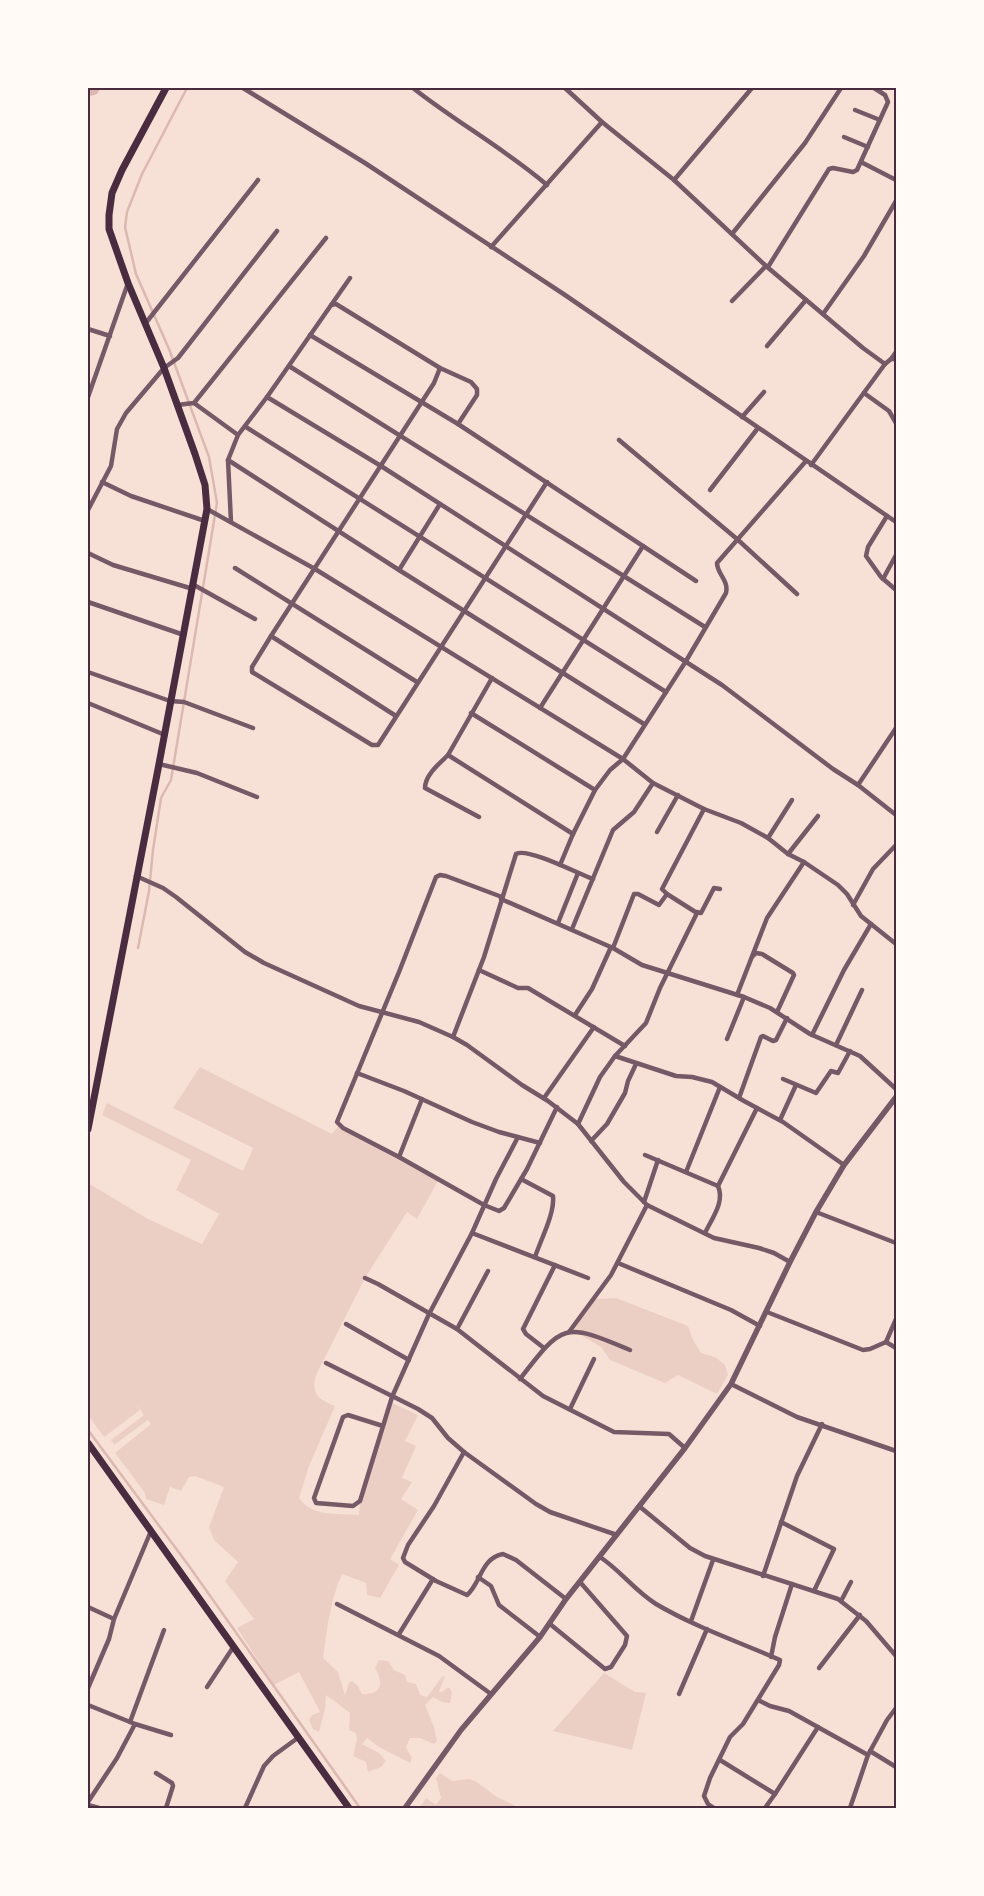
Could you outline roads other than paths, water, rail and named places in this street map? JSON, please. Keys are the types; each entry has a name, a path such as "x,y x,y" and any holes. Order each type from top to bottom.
{"main road":[{"path":"88,1129 207,510 206,485 164,368 128,283 109,228 112,193 122,170 166,88"},
{"path":"88,1442 349,1808"}],"street":[{"path":"244,88 365,163 565,295 896,522"},
{"path":"413,88 437,107 520,162 547,185"},
{"path":"566,88 602,122 674,180 806,300 885,364"},
{"path":"674,180 752,88"},
{"path":"732,234 805,143 842,88"},
{"path":"732,302 767,266 829,169 853,172 857,170 888,100 885,95 874,88"},
{"path":"855,110 880,120"},
{"path":"491,247 602,122"},
{"path":"844,137 868,147"},
{"path":"861,162 896,180"},
{"path":"145,324 258,180"},
{"path":"823,314 864,256 896,201"},
{"path":"88,510 111,466 117,429 126,413 164,368 178,358 277,231"},
{"path":"194,403 326,238"},
{"path":"231,522 228,460 238,435 268,397 350,278"},
{"path":"88,398 128,283"},
{"path":"766,346 806,300"},
{"path":"331,305 336,304 440,368 471,382 477,389 477,395 458,424"},
{"path":"88,329 110,336"},
{"path":"310,335 458,424 696,582"},
{"path":"811,465 885,364 894,359 896,352"},
{"path":"289,366 706,627"},
{"path":"440,368 434,383 402,435 271,636 252,667 252,672 372,745 378,744 548,482"},
{"path":"742,417 764,392"},
{"path":"864,393 889,411 896,423"},
{"path":"268,397 381,466 686,661 722,685 896,815"},
{"path":"177,405 194,403 238,435"},
{"path":"246,427 666,692"},
{"path":"710,490 758,428"},
{"path":"619,440 737,539 797,594"},
{"path":"228,460 644,724"},
{"path":"560,865 595,790 610,770 623,759 686,661 726,593 727,588 724,578 717,568 717,563 806,461"},
{"path":"102,482 131,496 204,521"},
{"path":"399,570 440,504"},
{"path":"207,510 315,569 623,759 653,782 704,809 741,823 768,838 788,854 804,862 838,885 847,894 861,916 896,944"},
{"path":"887,516 868,547 866,556 883,579 896,590"},
{"path":"540,708 644,546"},
{"path":"88,553 113,565 193,587 255,619"},
{"path":"883,579 896,555"},
{"path":"235,568 417,682"},
{"path":"88,602 184,634"},
{"path":"271,636 396,716"},
{"path":"88,672 170,701 184,702 253,728"},
{"path":"479,817 425,788 425,783 435,768 448,755 492,678"},
{"path":"88,703 165,735"},
{"path":"471,714 595,790"},
{"path":"858,785 896,728"},
{"path":"448,755 573,834"},
{"path":"159,764 197,773 257,797"},
{"path":"572,929 613,830 634,812 653,782"},
{"path":"657,832 678,795"},
{"path":"768,838 792,800"},
{"path":"704,809 662,889 666,894 702,913 714,888 720,889"},
{"path":"788,854 818,816"},
{"path":"853,904 873,869 896,845"},
{"path":"453,1037 479,970 514,856 518,852 560,865 593,879"},
{"path":"737,995 766,918 804,862"},
{"path":"558,923 578,873"},
{"path":"557,1107 522,1180 504,1208 499,1211 484,1205 343,1128 337,1122 437,875 446,876 502,898 612,947 642,965 744,997 777,1012 812,1035 866,1060 896,1089"},
{"path":"136,876 163,888 176,897 251,956 358,1006 419,1022 453,1037 557,1107 578,1124 624,1182 646,1203 705,1233 727,1242 774,1253 790,1262"},
{"path":"575,1016 592,989 634,894 638,894 659,905 666,894"},
{"path":"578,1124 600,1077 615,1056 646,1023 660,988 697,912"},
{"path":"812,1035 844,970 871,924"},
{"path":"752,955 756,953 762,954 793,972 794,975 777,1012"},
{"path":"479,970 518,988 528,988 625,1046"},
{"path":"836,1045 862,990"},
{"path":"727,1039 744,997"},
{"path":"739,1098 761,1037 764,1036 775,1041 787,1018"},
{"path":"544,1098 594,1028"},
{"path":"783,1079 816,1093 831,1071 838,1073 850,1051"},
{"path":"615,1056 676,1076 702,1078 780,1120 844,1165"},
{"path":"591,1141 607,1124 625,1093 636,1064"},
{"path":"357,1073 422,1099 472,1122 540,1143"},
{"path":"780,1120 796,1085"},
{"path":"686,1172 720,1087"},
{"path":"405,1808 461,1730 550,1624 566,1599 685,1448 731,1384 816,1212 844,1165 896,1098"},
{"path":"399,1157 422,1099"},
{"path":"718,1186 757,1108"},
{"path":"383,1426 348,1415 343,1417 314,1498 316,1503 352,1506 358,1503 383,1426 392,1397 429,1314 472,1233 518,1137"},
{"path":"645,1156 718,1186 722,1196 721,1200 705,1233"},
{"path":"569,1332 618,1263 646,1203 658,1160"},
{"path":"522,1180 553,1196 552,1211 535,1257"},
{"path":"816,1212 896,1243"},
{"path":"472,1233 588,1278"},
{"path":"618,1263 731,1310 760,1326"},
{"path":"544,1348 526,1334 523,1329 555,1265"},
{"path":"457,1329 488,1271"},
{"path":"365,1278 457,1329 543,1396 619,1433 669,1434 685,1448"},
{"path":"767,1312 863,1350 886,1342 896,1319"},
{"path":"346,1324 410,1360"},
{"path":"520,1379 554,1338 569,1332 583,1332 630,1350"},
{"path":"886,1342 896,1348"},
{"path":"570,1409 594,1360"},
{"path":"326,1363 432,1418 448,1438 464,1452 522,1495 550,1512 617,1535"},
{"path":"731,1384 797,1417 896,1450"},
{"path":"763,1576 797,1476 822,1424"},
{"path":"464,1452 434,1506 408,1545 403,1558 404,1562 433,1580 467,1595 492,1558 498,1555 506,1555 528,1569 566,1599"},
{"path":"639,1506 690,1548 713,1560 841,1600 860,1615 896,1656"},
{"path":"781,1522 834,1549 814,1591"},
{"path":"88,1688 151,1530"},
{"path":"600,1557 614,1566 645,1596 691,1622 780,1660 779,1665 744,1724 730,1737 704,1793 705,1799 714,1808"},
{"path":"691,1622 713,1560"},
{"path":"478,1578 491,1586 499,1605 539,1636"},
{"path":"399,1634 433,1580"},
{"path":"550,1624 605,1668 611,1667 625,1645 626,1636 580,1582"},
{"path":"841,1600 851,1582"},
{"path":"771,1657 775,1637 792,1584"},
{"path":"337,1604 440,1656 491,1694"},
{"path":"88,1607 114,1619"},
{"path":"820,1668 860,1615"},
{"path":"679,1694 707,1629"},
{"path":"99,1808 88,1803 118,1758 164,1630"},
{"path":"207,1687 234,1646"},
{"path":"758,1700 782,1709 896,1767"},
{"path":"88,1705 132,1723 171,1735"},
{"path":"850,1808 869,1753 887,1720 896,1708"},
{"path":"765,1808 818,1727"},
{"path":"246,1808 264,1766 273,1756 299,1737"},
{"path":"720,1760 775,1794"},
{"path":"156,1774 172,1783 173,1786 166,1808"}],"waterway":[{"path":"138,948 149,891 161,798 171,780 217,503 209,457 169,349 136,274 125,227 127,212 142,174 187,88"},
{"path":"88,1430 189,1566 360,1808"}]}
